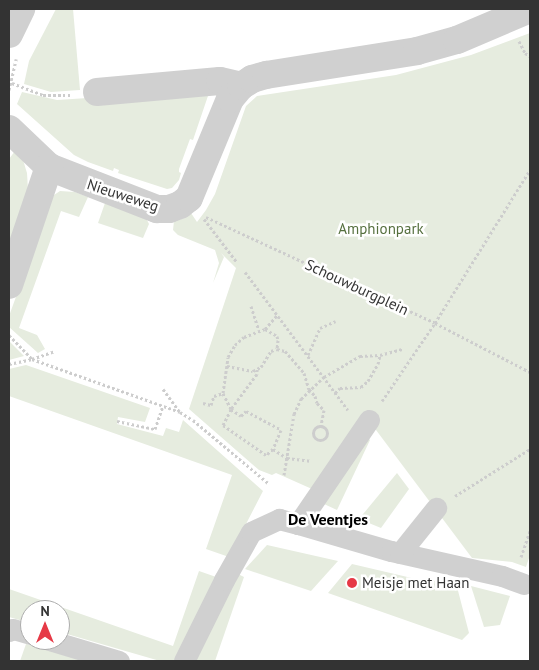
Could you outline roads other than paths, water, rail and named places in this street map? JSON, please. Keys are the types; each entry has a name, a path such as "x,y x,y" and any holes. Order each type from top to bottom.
{"street":[{"path":"9,34 21,9"},
{"name":"Nieuweweg","path":"9,129 49,167 157,209 168,209 180,205 189,198 221,115 230,99 241,86 252,79 266,74 417,51 457,40 513,12"},
{"path":"97,92 220,81 241,86"},
{"path":"9,285 49,167"},
{"path":"298,524 361,419"},
{"path":"400,553 436,508"},
{"path":"184,661 224,580 251,532 279,519 400,553 502,576 521,574"},
{"path":"70,646 119,661"}],"place":[{"name":"Meisje met Haan","path":"352,583"}],"district":[{"name":"De Veentjes","path":"328,519"}],"park label":[{"name":"Amphionpark","path":"381,229"}]}
